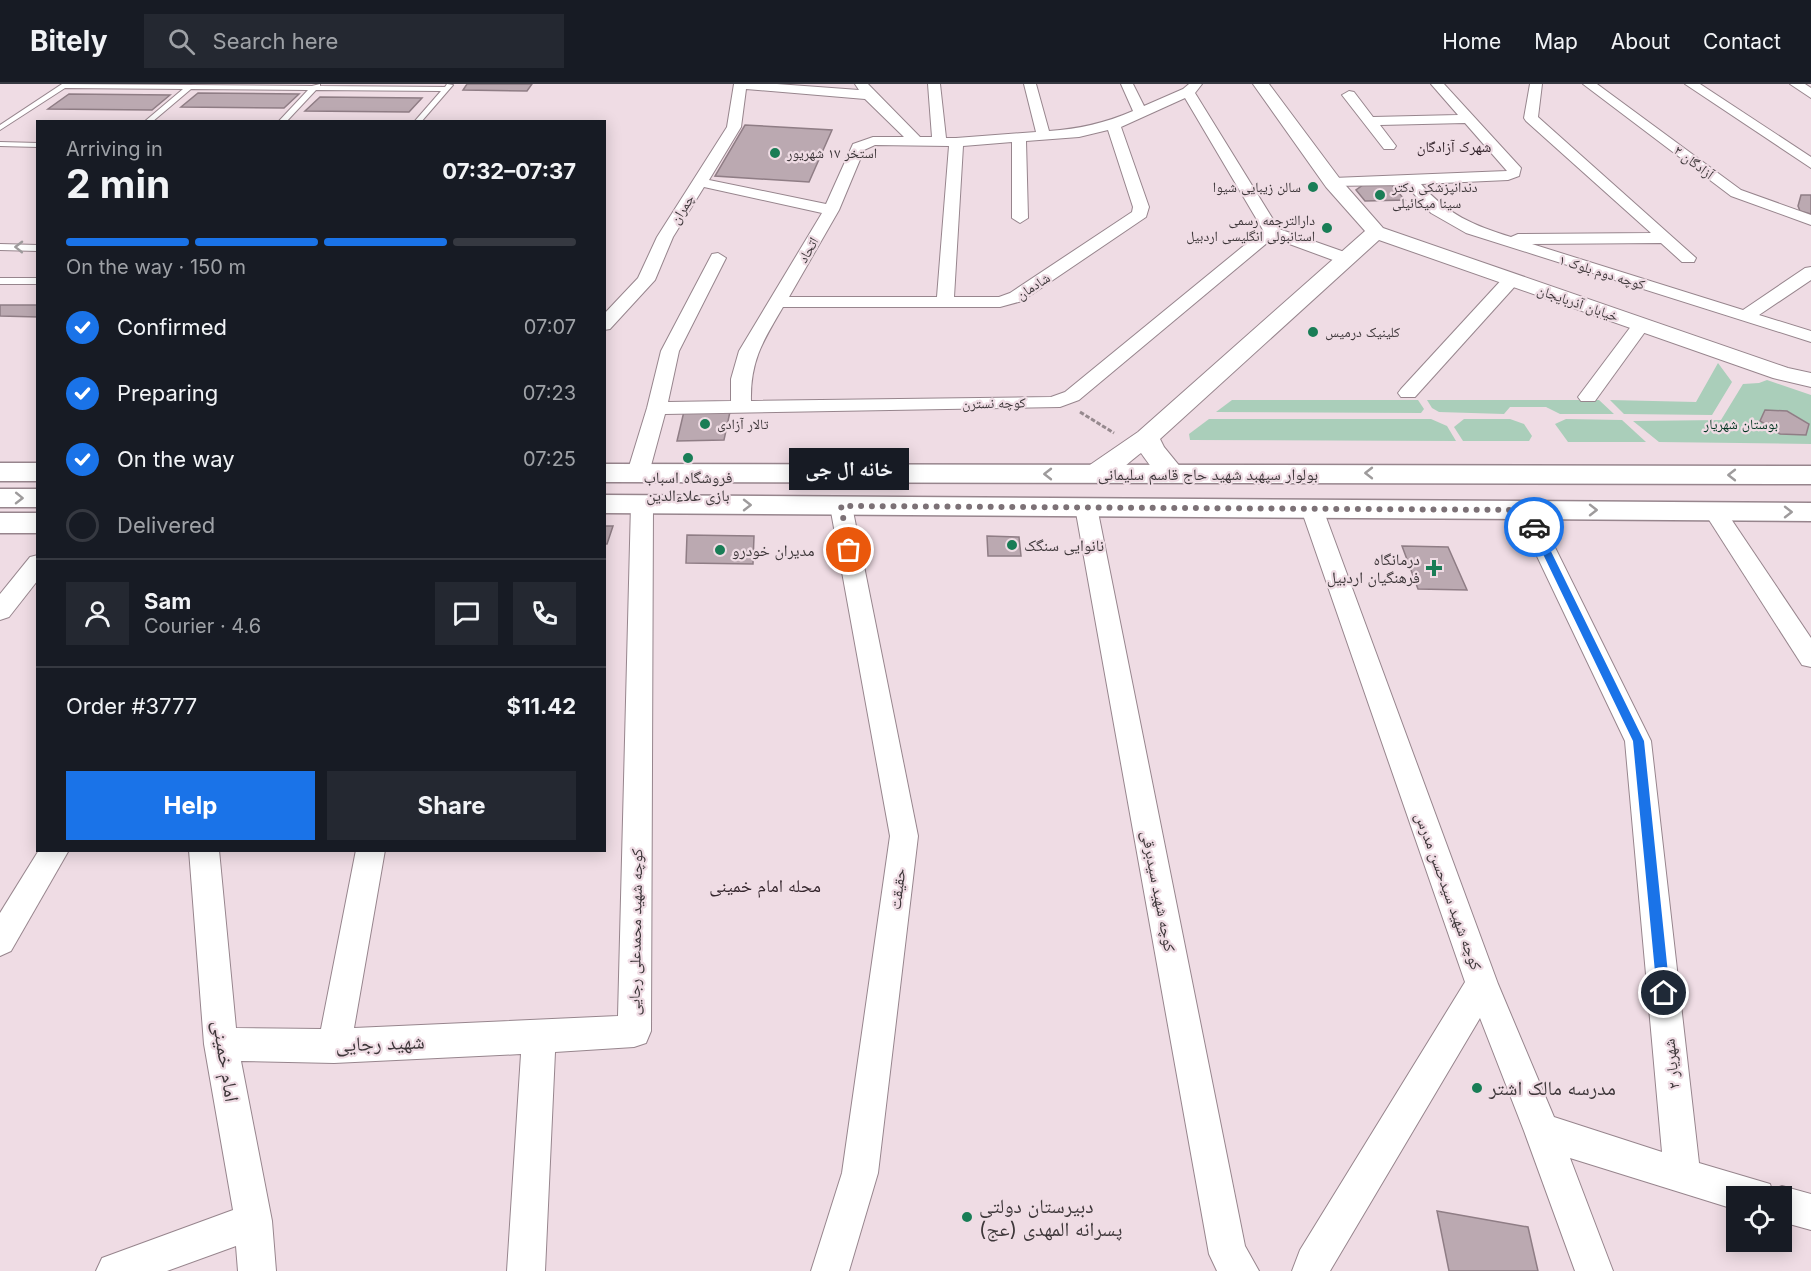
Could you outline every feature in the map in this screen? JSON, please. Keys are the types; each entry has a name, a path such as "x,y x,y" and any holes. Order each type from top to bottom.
{"main road":[{"path":"0,454 36,454"},
{"path":"0,472 36,472"},
{"name":"بولوار سپهبد شهید حاج قاسم سلیمانی","path":"606,473 1811,475"},
{"path":"1407,473 1444,486 1547,489 1554,491 1563,500 1561,505 1535,510"},
{"path":"0,498 36,498"},
{"name":"بولوار سپهبد شهید حاج قاسم سلیمانی","path":"606,504 1811,512"},
{"path":"0,523 36,523"}],"street":[{"path":"740,84 865,90 915,140 956,142 1079,133 1113,125 1192,88 1271,228 1271,232 1347,259"},
{"name":"چمران","path":"606,323 646,280 665,237 734,128 740,84"},
{"path":"934,84 939,141"},
{"path":"1030,84 1044,137"},
{"path":"1127,84 1140,112"},
{"name":"خیابان آذربایجان","path":"1261,84 1333,183 1376,232 1780,373 1811,380"},
{"path":"1333,183 1508,176 1514,173 1514,168 1437,84"},
{"path":"1536,84 1532,118 1688,258"},
{"name":"آزادگان ۲","path":"1589,84 1736,193 1811,220"},
{"path":"1691,84 1811,164"},
{"path":"1796,84 1811,94"},
{"path":"1349,95 1389,146"},
{"path":"1370,121 1468,119"},
{"name":"شادمان","path":"778,302 1009,300 1140,214 1141,207 1113,125"},
{"path":"1019,138 1020,218"},
{"name":"اتحاد","path":"741,406 741,380 748,351 831,210 858,147 873,141 915,140"},
{"path":"945,300 956,142"},
{"name":"کوچه دوم بلوک ۱","path":"1410,180 1436,211 1449,220 1495,239 1811,337"},
{"path":"699,182 831,210"},
{"name":"کوچه نسترن","path":"657,408 1053,403 1072,396 1271,232"},
{"path":"1093,474 1140,441 1376,232"},
{"path":"1495,239 1665,238"},
{"path":"638,473 657,408 670,351 718,258"},
{"path":"1743,317 1811,272"},
{"path":"1408,393 1511,280"},
{"path":"1588,397 1641,325"},
{"name":"خیابان آذربایجان","path":"1780,373 1811,388"},
{"path":"1140,441 1152,450 1173,474"},
{"name":"کوچه شهید محمدعلی رجایی","path":"539,1037 634,1031 642,504"},
{"name":"حقیقت","path":"830,1271 860,1173 904,836 841,506"},
{"name":"کوچه شهید سیدبرقی","path":"1086,507 1228,1254 1240,1271"},
{"name":"کوچه شهید سیدحسن مدرس","path":"1312,509 1482,984 1542,1131 1594,1271"},
{"name":"شهریار ۲","path":"1535,510 1638,741 1682,1176"},
{"path":"1715,512 1811,658"},
{"path":"0,612 36,566"},
{"path":"0,941 55,852"},
{"name":"امام خمینی","path":"204,852 221,1044 253,1221 257,1271"},
{"path":"334,1046 370,852"},
{"path":"1311,1271 1313,1263 1482,984"},
{"path":"526,1271 539,1037"},
{"name":"شهید رجایی","path":"221,1044 334,1046 539,1037"},
{"path":"1542,1131 1726,1188"},
{"path":"1792,1207 1811,1212"},
{"path":"115,1271 253,1221"}],"lane":[{"path":"0,128 66,85 449,87"},
{"path":"149,120 191,86"},
{"path":"282,120 316,86"},
{"path":"419,120 449,87"},
{"path":"0,144 36,145"},
{"path":"0,247 36,248"},
{"path":"0,281 36,281"}],"path":[{"path":"1062,400 1140,441"}],"green space":[{"name":"بوستان شهریار","path":"1718,363 1732,382 1712,415 1624,414 1610,400 1696,402"},
{"name":"بوستان شهریار","path":"1767,380 1811,395 1811,444 1659,442 1633,421 1721,420 1743,384","holes":["1765,410 1788,411 1809,424 1806,435 1780,434 1760,421"]},
{"path":"1232,400 1418,400 1424,409 1421,413 1216,412"},
{"path":"1427,400 1599,400 1614,414 1560,414 1546,407 1510,407 1504,414 1439,412 1432,408"},
{"path":"1209,419 1431,419 1447,426 1456,441 1190,440 1189,434"},
{"path":"1464,419 1510,419 1524,424 1532,436 1529,441 1463,441 1454,427"},
{"path":"1566,419 1622,420 1646,442 1568,442 1555,424"}],"building":[{"path":"467,84 532,84 527,91 463,90"},
{"path":"198,93 299,94 284,108 181,107"},
{"path":"69,94 170,95 152,110 48,109"},
{"path":"320,97 422,98 409,112 305,111"},
{"name":"استخر ١٧ شهریور","path":"745,125 832,130 809,182 715,176"},
{"name":"دندانپزشکی دکتر سینا میکائیلی","path":"1389,182 1405,200 1365,201 1356,190 1363,185"},
{"path":"1801,195 1811,195 1811,214 1800,211 1798,206"},
{"path":"0,305 36,305 36,317 0,316"},
{"name":"تالار آزادی","path":"685,407 731,407 724,440 677,441"},
{"path":"1765,410 1787,411 1809,424 1806,435 1780,434 1760,421"},
{"path":"606,526 613,526 607,544"},
{"name":"مدیران خودرو","path":"687,535 754,536 753,564 686,563"},
{"path":"987,536 1019,537 1021,556 988,556"},
{"name":"درمانگاه فرهنگیان اردبیل","path":"1402,546 1448,547 1467,590 1418,589"},
{"path":"1437,1211 1528,1227 1538,1271 1449,1271"}],"way so far":[{"path":"849,550 841,506 1526,510 1534,527"}],"place":[{"name":"استخر ١٧ شهریور","path":"775,153"},
{"name":"سالن زیبایی شیوا","path":"1313,187"},
{"name":"دندانپزشکی دکتر سینا میکائیلی","path":"1380,195"},
{"name":"دارالترجمه رسمی استانبولی انگلیسی اردبیل","path":"1327,228"},
{"name":"کلینیک درمیس","path":"1313,332"},
{"name":"تالار آزادی","path":"705,424"},
{"name":"فروشگاه اسباب بازی علاءالدین","path":"688,458"},
{"name":"نانوایی سنگک","path":"1012,545"},
{"name":"مدیران خودرو","path":"720,550"},
{"name":"خانه ال جی","path":"849,550"},
{"name":"درمانگاه فرهنگیان اردبیل","path":"1434,568"},
{"name":"مدرسه مالک اشتر","path":"1477,1088"},
{"name":"دبیرستان دولتی پسرانه المهدی (عج)","path":"967,1217"}],"district":[{"name":"شهرک آزادگان","path":"1454,147"},
{"name":"محله امام خمینی","path":"765,886"}],"route":[{"path":"1534,527 1638,741 1664,993"}]}
